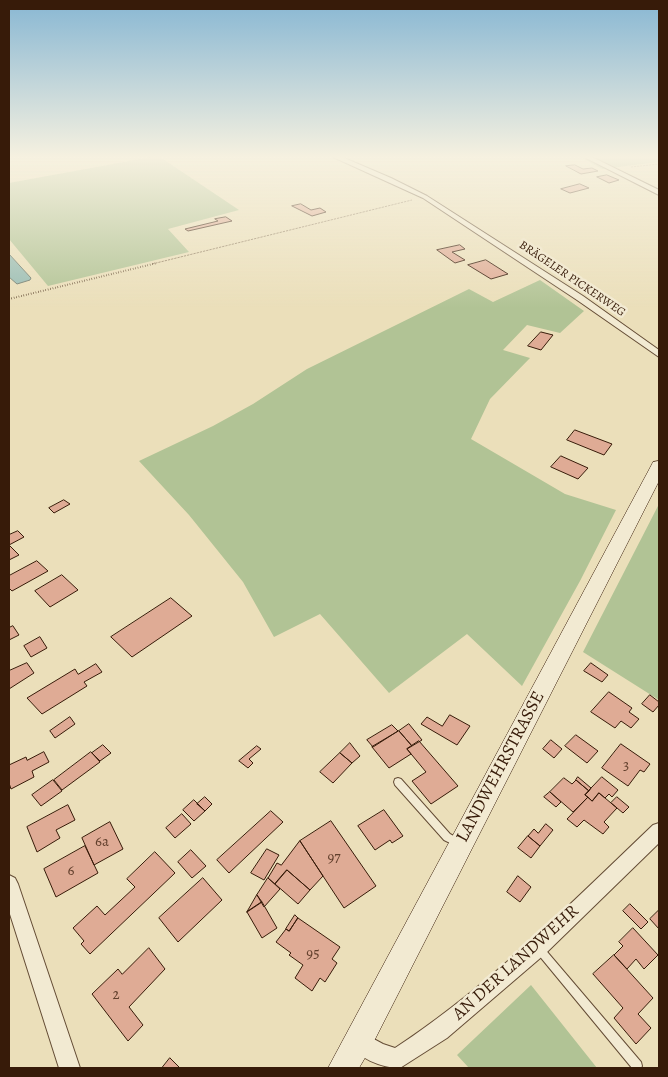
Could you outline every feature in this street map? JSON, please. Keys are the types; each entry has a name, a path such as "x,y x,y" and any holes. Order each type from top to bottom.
{"street":[{"name":"BRÄGELER PICKERWEG","path":"441,207 580,298 659,354"},
{"name":"LANDWEHRSTRASSE","path":"343,1068 359,1041 659,466"},
{"name":"AN DER LANDWEHR","path":"359,1041 378,1053 397,1059 440,1031 538,947 659,831"},
{"path":"9,884 70,1068"}],"lane":[{"path":"398,782 447,837 461,845"},
{"path":"538,947 637,1066"}],"path":[{"path":"9,299 383,207"}],"green space":[{"path":"9,207 235,207 239,210 168,229 189,252 48,286 9,239"},
{"path":"540,280 584,311 560,333 527,325 503,350 530,358 490,399 471,439 565,494 616,510 580,581 522,686 467,634 389,693 320,614 274,637 243,582 189,515 139,461 213,426 253,404 307,369 469,289 493,302"},
{"path":"659,504 659,700 583,652"},
{"path":"531,985 597,1068 469,1068 457,1055"}],"water":[{"path":"9,254 31,278 30,280 17,284 9,277"}],"building":[{"path":"295,207 306,207 311,210 320,208 326,212 312,216"},
{"path":"226,217 232,221 188,231 185,229 218,221 215,219"},
{"path":"460,245 465,249 452,252 465,260 455,263 437,250"},
{"path":"486,260 508,274 491,279 468,265"},
{"path":"541,332 553,335 541,350 528,346"},
{"path":"575,430 612,444 604,455 567,440"},
{"path":"561,456 588,468 578,479 551,467"},
{"path":"64,500 70,504 54,513 49,508"},
{"path":"18,531 24,537 9,545 9,535"},
{"path":"9,545 19,555 9,560"},
{"path":"37,561 48,571 12,591 9,588 9,576"},
{"path":"62,575 78,590 50,607 35,591"},
{"path":"171,598 192,616 132,657 111,637"},
{"path":"13,626 19,635 9,640 9,628"},
{"path":"40,637 47,648 31,657 24,646"},
{"path":"27,663 34,673 9,689 9,671"},
{"path":"591,663 608,675 602,682 584,671"},
{"path":"96,664 102,672 84,682 87,686 42,714 27,698 75,669 78,674"},
{"path":"609,692 632,708 629,712 639,719 631,728 621,721 615,728 591,712"},
{"path":"650,695 659,702 659,705 653,712 642,704"},
{"path":"450,715 470,726 457,745 421,724 427,717 442,726"},
{"path":"70,717 75,724 55,738 50,731"},
{"path":"409,724 422,740 412,746 399,731"},
{"path":"392,725 398,731 373,747 367,740"},
{"path":"399,731 412,746 407,749 411,754 389,768 372,747"},
{"path":"576,735 598,751 587,763 565,746"},
{"path":"551,740 562,749 554,758 543,749"},
{"path":"419,741 458,786 431,804 412,781 426,772 407,749"},
{"path":"350,743 360,756 352,763 340,753"},
{"path":"621,744 650,764 644,772 640,770 628,786 602,768"},
{"path":"103,745 111,753 100,761 92,753"},
{"path":"257,746 261,749 249,759 253,763 248,768 239,761"},
{"path":"44,752 49,762 32,771 34,777 11,789 9,765 26,757 27,760"},
{"path":"91,752 100,762 62,790 54,780"},
{"path":"340,753 352,763 333,783 320,772"},
{"path":"578,777 591,788 589,791 576,780"},
{"path":"602,777 618,790 612,797 609,794 605,798 599,793 592,801 585,795"},
{"path":"564,778 572,784 576,780 589,791 585,795 588,797 573,812 550,792"},
{"path":"53,780 62,791 41,806 32,795"},
{"path":"550,792 561,802 556,807 544,797"},
{"path":"599,793 617,808 604,822 609,827 603,834 584,820 577,827 567,819 588,797 592,801"},
{"path":"205,797 212,804 205,811 197,804"},
{"path":"617,797 629,807 623,813 611,803"},
{"path":"194,800 205,811 194,821 183,810"},
{"path":"68,805 75,820 56,830 60,838 37,852 27,827"},
{"path":"384,810 403,836 392,843 390,840 375,850 358,826"},
{"path":"271,811 283,822 229,873 217,860"},
{"path":"182,814 191,824 175,838 166,828"},
{"path":"331,821 376,886 344,908 300,841"},
{"path":"110,822 123,849 94,865 82,838"},
{"path":"546,824 553,830 540,846 528,836 534,829 538,833"},
{"path":"528,836 540,846 531,858 518,848"},
{"path":"300,841 323,876 310,890 287,870 275,884 268,878 277,863 281,865"},
{"path":"85,846 98,873 56,897 44,869"},
{"path":"267,849 279,855 264,880 251,873"},
{"path":"191,850 206,866 192,878 178,862"},
{"path":"155,852 175,873 90,954 81,944 84,941 73,928 97,906 105,915 135,887 127,879"},
{"path":"287,870 310,890 298,904 275,884"},
{"path":"518,876 531,887 520,902 507,892"},
{"path":"203,878 222,900 178,942 159,918"},
{"path":"268,878 280,889 264,907 257,895"},
{"path":"257,895 262,902 247,912"},
{"path":"262,902 277,928 262,938 247,912"},
{"path":"630,904 648,922 641,929 623,911"},
{"path":"659,910 659,929 650,919"},
{"path":"295,915 298,918 289,931 286,929"},
{"path":"298,918 340,947 332,959 337,963 325,982 320,978 312,991 295,978 303,965 276,942 286,929 289,931"},
{"path":"633,928 658,955 644,969 636,959 627,969 614,955 623,946 619,942"},
{"path":"149,948 165,969 129,1007 143,1025 128,1041 92,994 118,969 122,974"},
{"path":"614,955 653,998 638,1014 651,1028 636,1044 614,1018 623,1008 593,974"},
{"path":"170,1058 180,1068 162,1068"}]}
